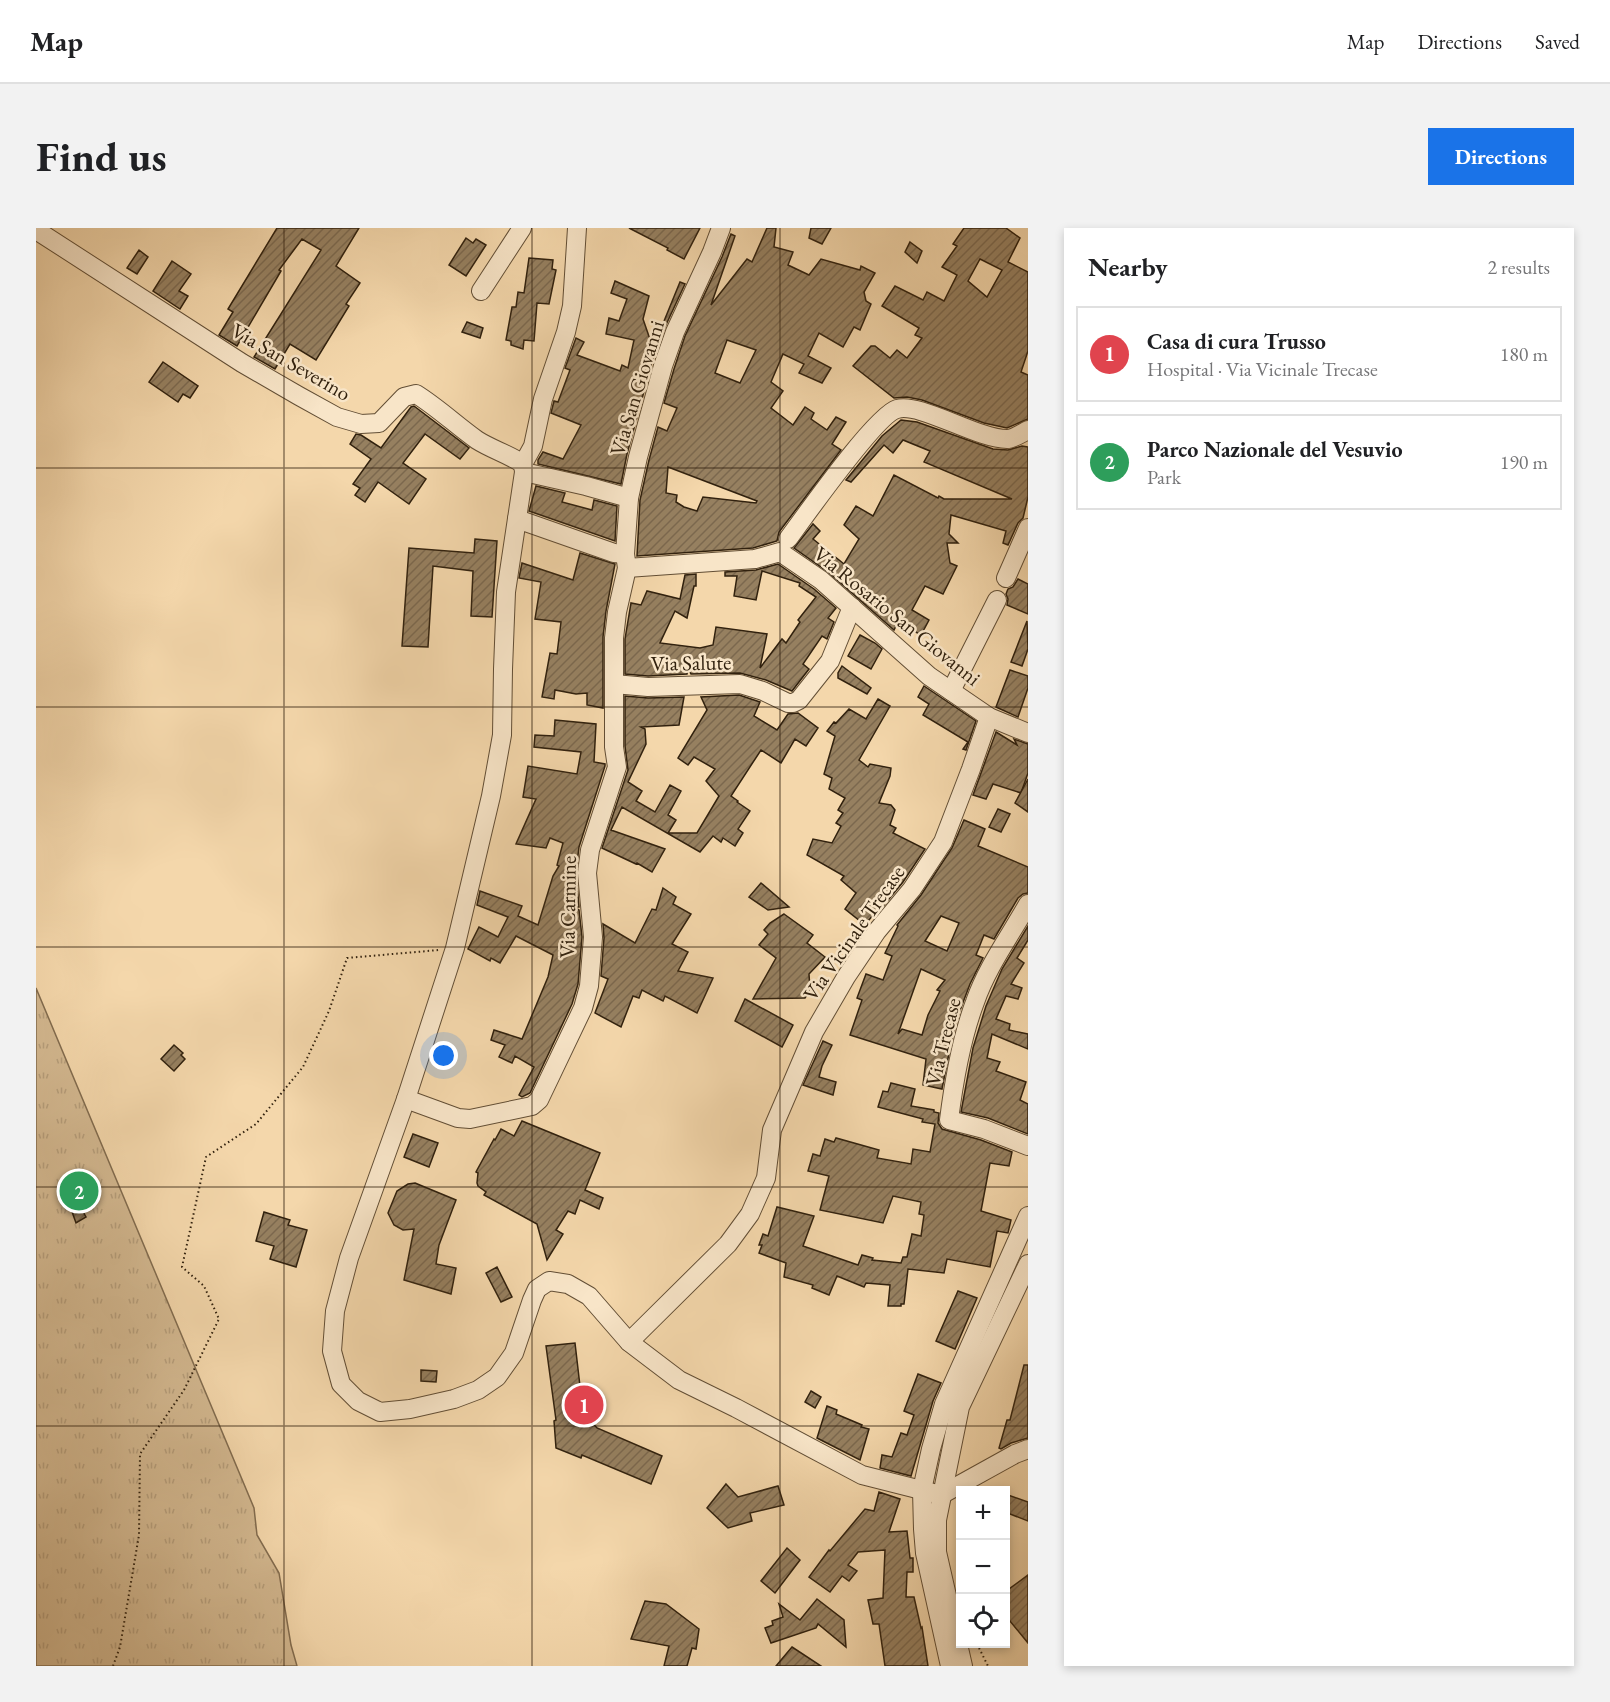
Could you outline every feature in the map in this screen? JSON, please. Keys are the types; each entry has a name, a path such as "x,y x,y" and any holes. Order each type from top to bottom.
{"street":[{"path":"481,291 522,228"},
{"path":"577,228 572,306 566,332 543,399 533,446 524,468 506,592 502,669 502,735 491,796 455,948 406,1099 349,1258 335,1311 332,1351 341,1384 358,1401 380,1412 410,1409 454,1399 478,1390 497,1377 514,1353 537,1289 549,1281 568,1284 589,1296 629,1341 679,1380 862,1474 941,1496 1028,1449"},
{"name":"Via San Giovanni","path":"626,561 629,498 663,366 675,332 721,228"},
{"name":"Via San Severino","path":"36,230 242,363 337,417 361,424 379,423 404,397 416,394 479,441 524,468"},
{"path":"788,539 866,437 895,409 910,408 977,433 1008,439 1028,430"},
{"path":"524,468 629,498"},
{"name":"Via Rosario San Giovanni","path":"517,519 614,553 626,561 755,559 780,552 821,580 929,675 989,717 1028,733"},
{"path":"1006,578 1028,528"},
{"name":"Via Carmine","path":"406,1099 458,1118 470,1119 532,1106 539,1101 583,1008 589,986 593,937 587,873 590,850 617,767 614,747 614,638 626,561"},
{"path":"951,691 997,600"},
{"name":"Via Salute","path":"614,684 648,687 740,684 793,703 799,700 830,661 852,607"},
{"name":"Via Vicinale Trecase","path":"629,1341 681,1293 728,1244 750,1214 766,1178 772,1130 814,1032 846,977 877,931 912,890 943,842 989,717"},
{"name":"Via Trecase","path":"1028,904 990,969 975,1001 962,1047 950,1120 1028,1146"},
{"path":"950,1666 925,1553 922,1529 922,1490 944,1404 1028,1216"},
{"path":"963,1666 937,1552 937,1520 960,1407 1028,1264"}],"path":[{"path":"112,1666 120,1647 139,1535 140,1454 184,1390 219,1319 204,1286 182,1266 206,1157 256,1124 303,1067 329,1011 347,958 455,948"},
{"path":"979,1648 988,1666"}],"green space":[{"path":"36,988 254,1508 257,1535 279,1573 291,1645 297,1666 36,1666"}],"building":[{"path":"277,228 359,228 336,266 360,283 346,304 349,306 316,360 290,344 275,369 254,357 321,250 302,239 279,270 281,271 237,346 219,335 233,312 228,309"},
{"path":"629,228 700,228 684,259"},
{"path":"767,228 776,228 774,247 793,252 788,265 809,275 821,259 860,270 861,266 875,273 864,292 866,301 871,304 860,330 854,327 843,347 819,333 808,356 831,368 822,383 799,373 804,364 783,354 771,382 783,391 771,408 793,425 805,407 814,413 811,419 827,430 836,417 846,422 832,444 841,450 779,532 777,541 753,548 637,556 640,500 658,427 667,431 677,408 664,403 685,336 731,234 735,236 711,305 747,259 752,262","holes":["727,340 756,350 740,383 715,373","668,467 757,501 756,503 703,497 697,511 684,507 676,502 677,495 666,493"]},
{"path":"811,228 831,228 822,244 809,238"},
{"path":"964,228 1006,228 1020,238 1008,262 1028,272 1028,351 1021,372 1028,375 1028,419 1007,428 984,423 922,400 907,397 894,398 853,366 871,346 875,346 890,358 897,350 907,358 922,338 915,335 919,328 882,306 895,286 923,300 927,292 944,301 957,275 942,267 957,246 953,244","holes":["980,259 1002,270 987,297 968,281"]},
{"path":"466,238 473,243 476,239 486,245 466,276 449,265"},
{"path":"910,242 922,251 917,263 905,252"},
{"path":"139,250 148,257 137,274 127,268"},
{"path":"529,258 553,260 552,269 556,270 549,304 537,303 534,341 524,340 523,349 511,345 511,341 506,340 512,307 516,307 518,292 524,293"},
{"path":"172,261 191,274 179,291 188,296 180,309 153,291"},
{"path":"615,281 649,296 643,319 653,348 680,282 685,284 652,362 621,484 538,464 543,452 563,459 581,425 551,413 554,401 558,402 570,370 565,368 576,338 584,342 577,355 620,371 622,365 628,368 634,340 606,334 609,318 619,321 627,299 611,293"},
{"path":"467,322 483,328 480,338 462,332"},
{"path":"163,362 198,386 190,398 183,394 178,402 149,382"},
{"path":"414,406 469,448 460,459 425,434 403,463 426,479 409,504 378,482 365,502 355,495 360,488 353,484 371,459 350,444 356,434 381,448"},
{"path":"901,420 917,422 993,449 1008,450 1022,446 1028,447 1028,497 1023,518 1018,523 1008,545 1003,543 1006,531 951,515 949,534 958,543 947,543 950,563 957,566 943,594 925,586 912,610 929,620 921,635 898,622 894,630 828,572 794,548 813,524 820,531 813,539 844,564 859,539 844,525 856,506 873,516 894,475 938,498 939,496 944,499 1012,499 924,462 930,451 903,440 893,453 884,445 851,482 846,480 882,436"},
{"path":"536,486 565,493 562,502 592,510 594,500 617,506 615,541 529,511"},
{"path":"475,539 497,541 492,617 471,616 473,571 433,566 428,647 402,646 409,548 474,553"},
{"path":"580,553 615,564 603,637 603,708 587,705 587,693 576,694 555,690 554,699 542,697 550,653 557,654 561,622 535,619 541,582 519,578 522,563 573,580"},
{"path":"778,564 814,589 836,608 828,618 834,622 827,639 822,636 803,664 809,669 792,691 766,680 740,673 691,674 688,668 687,674 648,676 625,674 625,639 631,603 641,605 647,591 680,599 685,575 696,574 696,586 694,586 687,618 675,611 660,643 700,648 713,645 716,627 767,634 760,668 782,639 786,643 800,622 798,620 816,597 799,586 800,583 762,571 756,600 734,596 737,576 725,576 725,572 756,570"},
{"path":"1018,579 1028,584 1028,614 1007,605 1008,589 1013,587"},
{"path":"1027,621 1028,649 1022,666 1011,662"},
{"path":"860,635 882,649 871,669 848,656"},
{"path":"842,666 871,688 867,694 838,678"},
{"path":"1010,670 1028,676 1028,688 1018,717 996,707"},
{"path":"924,686 976,721 966,750 963,749 968,742 923,715 929,704 918,697"},
{"path":"739,695 760,702 754,716 777,730 788,714 798,713 818,728 806,746 795,739 781,763 761,750 731,796 750,811 738,829 743,833 735,846 723,838 721,842 713,836 700,852 622,807 611,830 665,849 652,872 602,848 628,770 625,746 625,696 684,697 679,725 641,727 645,729 646,744 628,782 642,791 636,801 655,812 670,785 681,791 668,815 676,820 668,833 697,833 719,796 706,781 715,769 694,757 688,765 678,758 707,710 701,697"},
{"path":"878,699 890,706 859,760 868,767 870,764 891,768 879,803 891,805 895,810 890,825 896,828 893,833 925,849 903,882 865,925 845,909 856,893 841,880 844,876 807,855 813,839 832,843 841,826 836,823 843,813 838,810 845,798 829,789 832,778 824,774 835,736 827,731 849,709 866,719"},
{"path":"555,720 596,724 594,762 605,764 605,766 579,847 576,872 579,907 574,907 579,910 582,937 578,984 572,1004 530,1093 522,1097 519,1095 534,1067 515,1056 512,1063 499,1057 505,1045 491,1040 494,1030 522,1039 548,977 553,955 516,936 500,963 491,958 490,961 468,949 479,927 498,937 508,917 477,905 480,891 522,906 518,916 538,925 553,876 559,866 557,865 563,843 550,838 546,848 516,844 536,799 523,797 528,766 577,774 581,752 534,747 535,735 554,736"},
{"path":"996,732 1017,745 1014,739 1028,744 1028,773 1021,793 993,784 986,799 973,795"},
{"path":"1028,779 1028,812 1015,803"},
{"path":"998,809 1010,814 1001,832 989,827"},
{"path":"964,820 985,829 978,846 1028,867 1028,893 1018,898 994,939 984,935 976,955 983,958 959,1013 942,1089 923,1085 926,1059 850,1035 862,1000 857,998 866,974 883,980 892,956 885,953 897,925 921,895 952,848","holes":["941,916 959,923 947,951 925,941","921,969 945,980 937,990 940,991 928,1015 922,1035 902,1029 898,1034"]},
{"path":"761,883 789,907 768,910 749,897"},
{"path":"663,888 676,897 673,904 691,914 672,944 688,952 678,971 713,978 697,1013 665,996 663,1001 642,990 639,998 633,996 621,1027 595,1013 608,979 601,976 603,924 635,943 652,909 656,910"},
{"path":"784,914 813,935 807,943 825,957 809,974 810,990 805,998 753,999 776,958 759,945 768,934 764,930"},
{"path":"1028,926 1028,940 1017,958 1024,963 1011,984 1022,988 1018,999 1006,996 996,1019 1010,1024 1009,1030 1028,1034 1028,1049 992,1034 987,1058 1000,1062 996,1071 1026,1082 1020,1100 1028,1104 1028,1134 988,1118 961,1112 973,1048 986,1006 1002,969"},
{"path":"745,999 793,1025 782,1047 735,1021"},
{"path":"823,1041 832,1045 819,1077 836,1082 833,1095 803,1085"},
{"path":"174,1045 183,1053 181,1055 185,1059 174,1071 161,1059"},
{"path":"891,1083 915,1089 911,1106 939,1113 938,1123 942,1129 1012,1152 1009,1166 990,1163 981,1211 1011,1220 1008,1233 997,1231 990,1267 947,1259 944,1273 908,1269 904,1304 901,1306 888,1306 890,1285 866,1283 864,1287 837,1276 829,1295 812,1288 813,1285 784,1277 786,1263 759,1253 763,1234 768,1236 777,1207 814,1216 803,1246 858,1265 862,1255 873,1258 872,1260 901,1263 903,1257 907,1257 912,1234 921,1236 924,1215 919,1214 921,1202 893,1196 883,1223 820,1210 829,1176 808,1171 813,1154 820,1156 825,1139 834,1142 836,1138 879,1150 877,1158 911,1164 913,1149 930,1152 935,1124 878,1107 883,1091 888,1092"},
{"path":"522,1121 600,1153 585,1190 603,1198 599,1209 580,1200 575,1214 568,1211 556,1230 563,1234 547,1260 537,1224 484,1195 486,1192 477,1183 478,1173 476,1172 501,1129 514,1136"},
{"path":"413,1134 438,1143 429,1167 404,1157"},
{"path":"415,1183 456,1200 439,1245 436,1264 456,1268 451,1294 404,1280 414,1229 403,1230 394,1225 388,1213 397,1191 408,1184"},
{"path":"70,1189 86,1217 76,1223 65,1192"},
{"path":"264,1212 290,1220 288,1225 307,1230 296,1267 270,1259 274,1246 256,1241"},
{"path":"497,1267 512,1297 501,1302 486,1273"},
{"path":"958,1291 977,1298 955,1349 936,1341"},
{"path":"575,1343 583,1412 597,1428 662,1456 651,1484 582,1455 581,1458 556,1448 554,1421 556,1420 546,1346"},
{"path":"1024,1365 1028,1365 1028,1438 1001,1449 999,1448 1007,1420 1010,1420"},
{"path":"421,1370 437,1371 436,1382 421,1381"},
{"path":"918,1374 941,1383 933,1401 911,1476 880,1468 882,1455 892,1457 901,1433 907,1435 914,1415 904,1411"},
{"path":"811,1391 821,1397 815,1408 805,1402"},
{"path":"827,1406 837,1410 836,1414 869,1429 860,1460 817,1438"},
{"path":"726,1484 738,1497 778,1486 784,1505 750,1513 752,1521 728,1528 707,1508"},
{"path":"879,1492 900,1499 889,1532 907,1531 910,1558 913,1558 913,1572 907,1572 906,1597 914,1597 922,1627 928,1666 885,1666 879,1624 873,1624 868,1600 883,1598 885,1550 858,1552 848,1565 857,1571 849,1581 842,1576 830,1592 809,1577 865,1509 874,1511"},
{"path":"1010,1496 1028,1502 1028,1521 1010,1514"},
{"path":"787,1548 800,1560 775,1593 761,1581"},
{"path":"1028,1575 1028,1643 1010,1621 1010,1588"},
{"path":"817,1599 844,1620 846,1647 818,1624 816,1628 771,1643 765,1628 773,1625 772,1621 783,1617 779,1604 800,1620"},
{"path":"645,1601 666,1604 699,1629 696,1649 692,1648 687,1666 664,1666 669,1646 631,1639"},
{"path":"792,1647 821,1666 776,1666"}],"place":[{"name":"Parco Nazionale del Vesuvio","path":"79,1191"},
{"name":"Casa di cura Trusso","path":"584,1405"}]}
